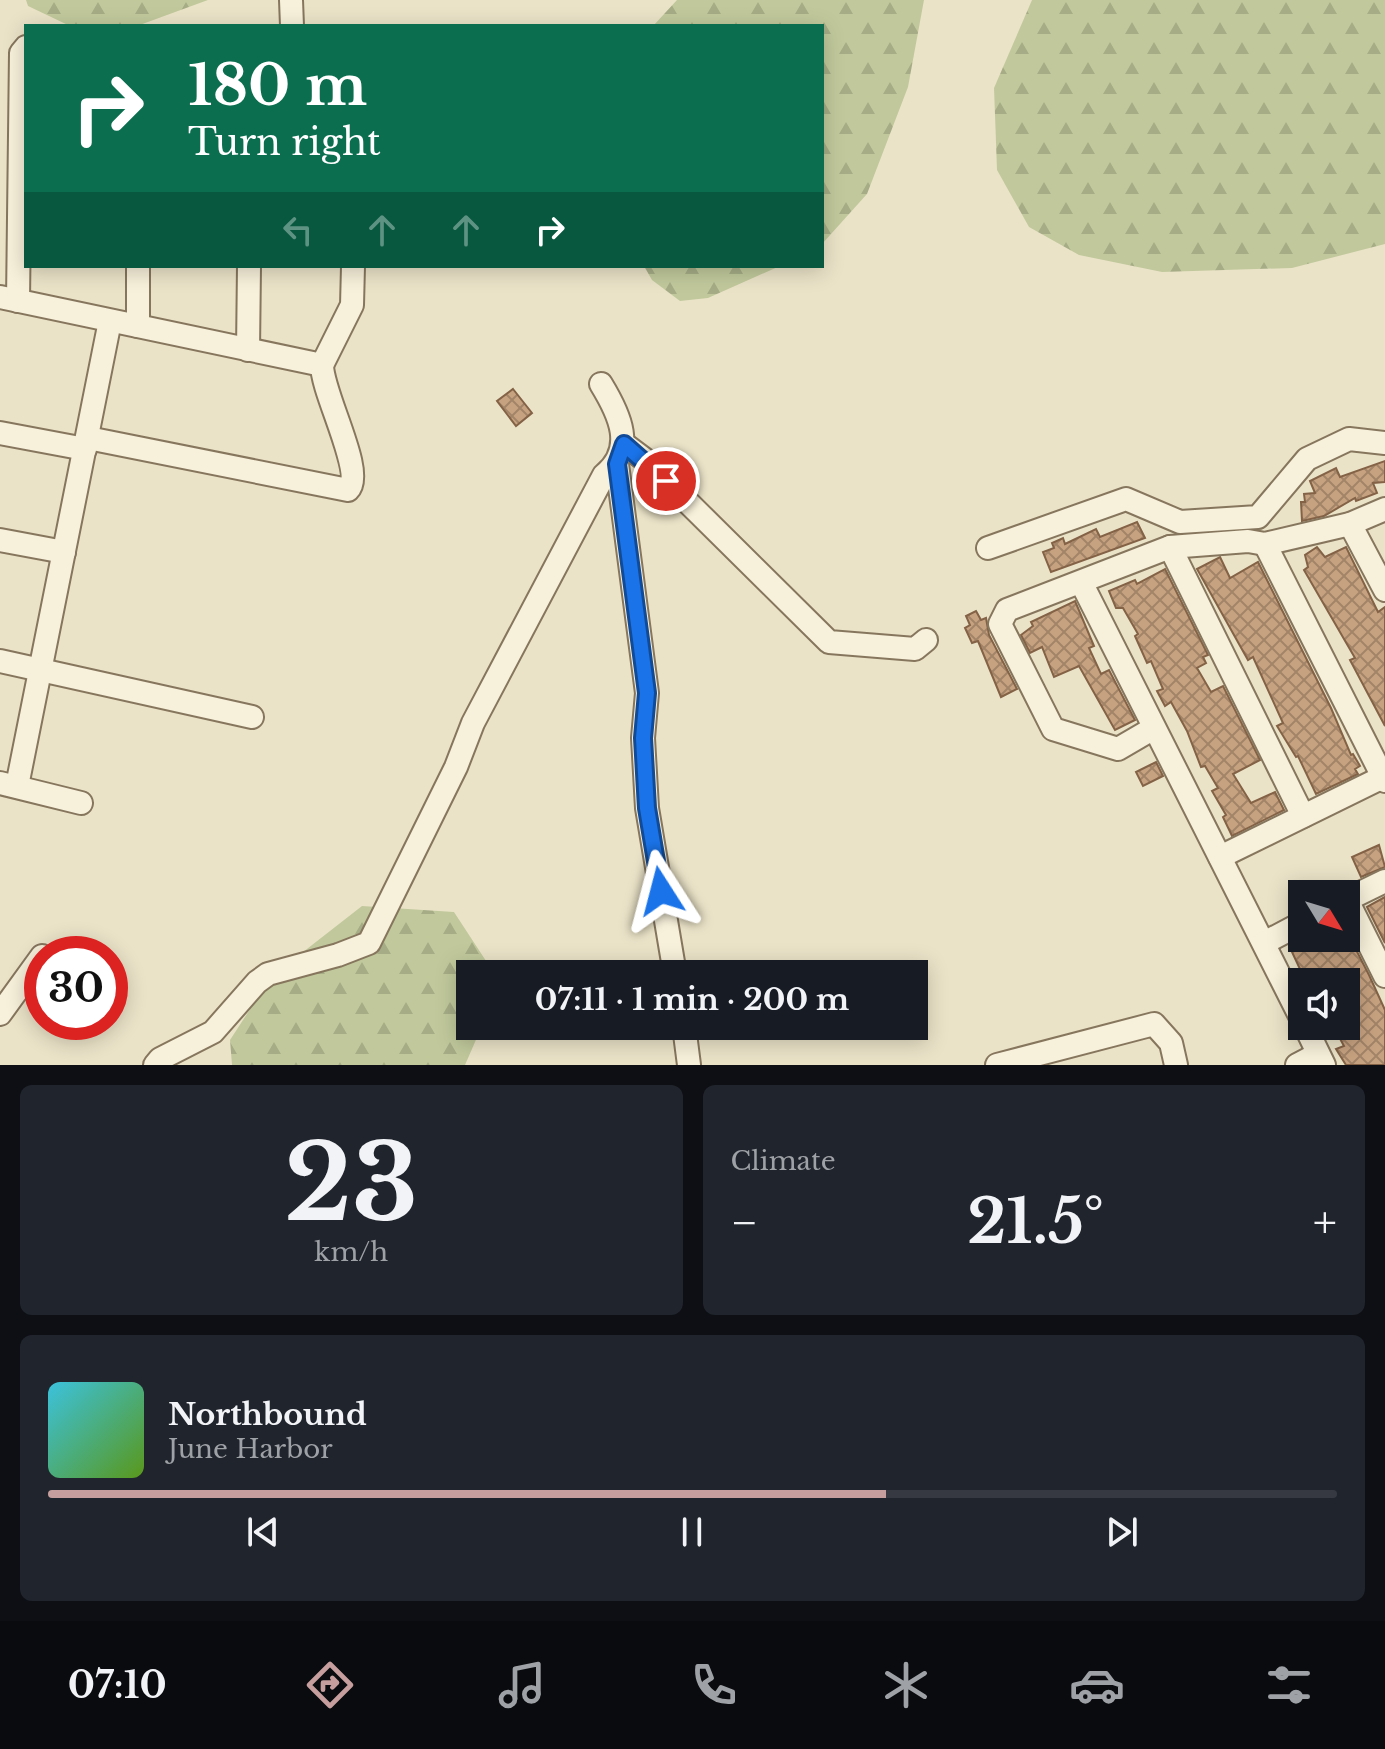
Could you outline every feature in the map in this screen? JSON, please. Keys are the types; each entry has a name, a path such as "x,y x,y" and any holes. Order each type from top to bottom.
{"street":[{"path":"291,0 292,24"},
{"path":"24,49 21,53 9,299 322,365"},
{"path":"138,268 138,326"},
{"path":"248,350 249,268"},
{"path":"0,433 86,444 348,490 354,477 352,461 328,400 322,365 352,305 353,268"},
{"path":"81,803 9,785 42,671 110,321"},
{"path":"601,384 616,409 647,693 643,738 647,808 673,960"},
{"path":"988,548 1126,499 1180,522 1258,517 1307,459 1349,439 1385,443"},
{"path":"620,454 644,459 829,642 915,649 926,640"},
{"path":"155,1065 160,1059 213,1032 257,982 268,974 369,943 456,767 473,723 604,475 620,454"},
{"path":"1154,728 1118,749 1053,729 1000,624 1007,610 1082,584 1170,547 1248,541 1265,544 1350,524 1385,509"},
{"path":"1350,524 1385,590"},
{"path":"0,540 64,552"},
{"path":"1220,857 1384,778 1265,544"},
{"path":"1170,547 1303,816"},
{"path":"1082,584 1288,992"},
{"path":"0,661 252,717"},
{"path":"1360,893 1385,881"},
{"path":"1360,927 1385,976"},
{"path":"1264,943 1288,930"},
{"path":"0,1014 24,981"},
{"path":"997,1065 1154,1024 1171,1043 1176,1065"},
{"path":"686,1040 689,1065"},
{"path":"1297,1065 1321,1059 1312,1040"}],"green space":[{"path":"26,0 208,0 142,24 66,24 28,6"},
{"path":"677,0 924,0 908,87 867,194 824,242 824,24 655,24"},
{"path":"1032,0 1385,0 1385,244 1292,268 1162,272 1079,255 1029,227 997,170 994,88"},
{"path":"645,268 776,268 708,298 680,301 652,280"},
{"path":"362,906 454,912 485,960 456,960 456,1040 476,1040 465,1065 232,1065 230,1040 271,977"}],"building":[{"path":"513,389 532,413 516,426 497,401"},
{"path":"1385,461 1385,482 1373,483 1377,493 1356,501 1355,498 1324,516 1302,521 1301,502 1305,502 1304,494 1315,493 1310,481 1336,468 1340,477"},
{"path":"1137,522 1145,538 1051,572 1043,552 1054,548 1052,543 1063,538 1065,544 1096,529 1100,537"},
{"path":"1317,547 1325,557 1346,547 1378,612 1385,607 1385,726 1350,660 1355,658 1304,570 1308,567 1305,555"},
{"path":"1220,557 1230,578 1258,562 1351,755 1360,766 1355,769 1358,774 1316,794 1298,756 1277,726 1283,723 1253,657 1248,660 1197,569"},
{"path":"1165,569 1208,655 1203,657 1206,663 1197,668 1211,692 1223,686 1260,760 1233,774 1251,803 1275,792 1284,810 1232,836 1223,817 1226,815 1212,791 1218,788 1205,766 1201,767 1171,702 1165,706 1157,691 1163,689 1151,661 1147,663 1135,636 1138,634 1123,608 1116,608 1109,591 1135,580 1137,584"},
{"path":"1075,601 1094,646 1089,648 1101,674 1109,670 1135,720 1115,730 1079,666 1054,677 1042,647 1030,653 1021,635 1033,626 1031,622"},
{"path":"976,611 981,620 986,618 989,635 1017,689 1001,697 978,641 972,643 965,628 970,625 966,616"},
{"path":"1156,762 1163,776 1143,786 1136,772"},
{"path":"1379,845 1385,867 1361,877 1352,857"},
{"path":"1385,897 1385,943 1367,907"},
{"path":"1292,952 1357,952 1385,1010 1385,1065 1346,1065 1336,1049 1344,1046 1341,1040 1360,1040 1360,968 1299,968"}],"route":[{"path":"661,891 647,808 643,738 647,693 617,464 624,444 666,481"}]}
